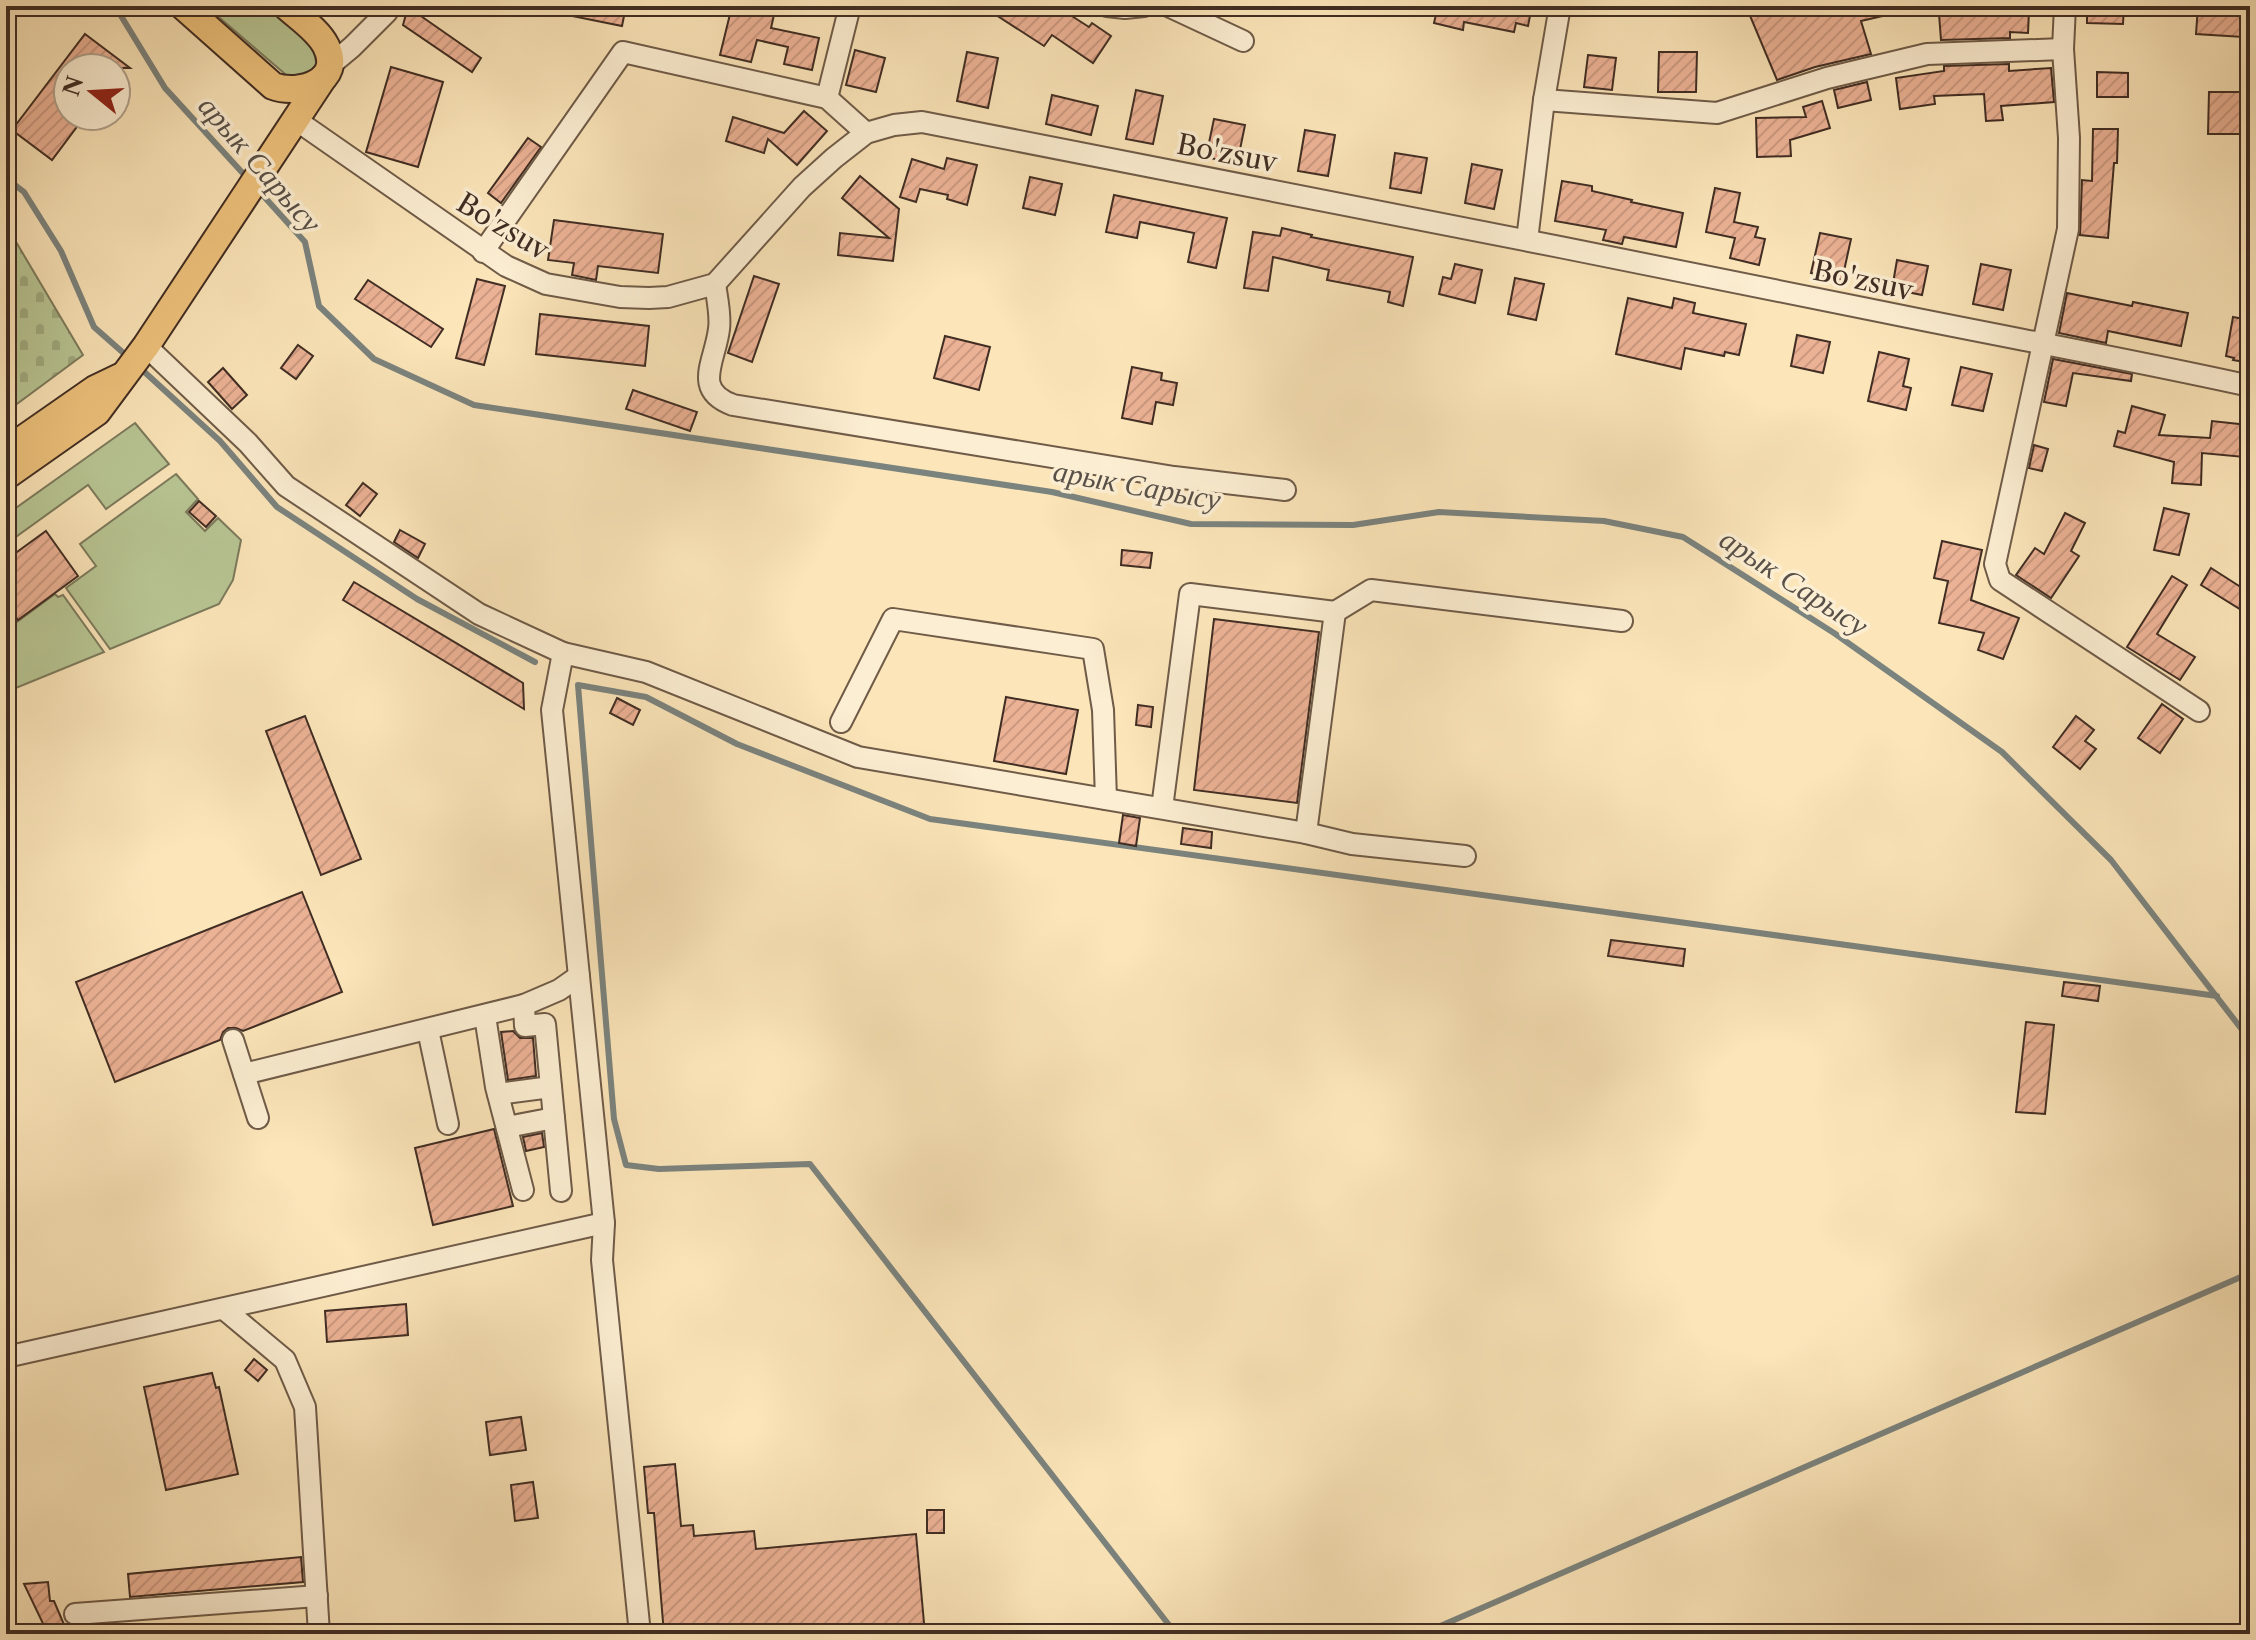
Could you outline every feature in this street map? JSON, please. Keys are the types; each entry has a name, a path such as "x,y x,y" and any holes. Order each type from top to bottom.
{"main road":[{"path":"183,6 273,86 290,91 302,90 326,73"},
{"path":"6,476 97,412 134,362 326,73 329,52 323,41 286,6"},
{"path":"273,86 280,119 275,151"},
{"path":"6,451 134,362"}],"street":[{"path":"326,73 387,12 389,6"},
{"path":"827,98 850,6"},
{"path":"1107,6 1144,6"},
{"path":"1168,6 1243,41"},
{"path":"1527,240 1544,100 1560,6"},
{"path":"2065,6 2063,49 2069,138 2068,229 1995,564 2000,580 2199,711"},
{"path":"1544,100 1717,113 1827,78 1927,54 2063,49"},
{"path":"483,252 623,52 827,98 866,133"},
{"name":"Bo'zsuv","path":"296,120 506,266 546,284 620,297 668,297 715,284 802,187 834,158 866,133 894,125 922,122 2250,386"},
{"path":"715,284 720,326 708,383 711,393 720,401 1174,477 1285,490"},
{"path":"134,362 248,443 286,486 479,614 563,653 646,672 858,757 1306,833 1352,844 1465,856"},
{"path":"1162,808 1190,594 1335,612 1371,590 1622,621"},
{"path":"1306,833 1335,612"},
{"path":"841,722 893,619 1093,649 1103,710 1106,799"},
{"path":"563,653 552,710 604,1223 602,1260 640,1634"},
{"path":"244,1074 524,1005 559,990 579,976"},
{"path":"524,1005 525,1026 545,1024 561,1191"},
{"path":"485,1016 498,1094 523,1190"},
{"path":"428,1030 448,1124"},
{"path":"233,1040 258,1118"},
{"path":"498,1094 551,1087"},
{"path":"507,1127 554,1118"},
{"path":"6,1357 604,1223"},
{"path":"224,1309 285,1360 305,1407 319,1634"},
{"path":"75,1614 317,1596"}],"green space":[{"path":"206,6 266,6 309,45 316,64 314,75 292,78 285,74"},
{"path":"6,225 83,355 6,412"},
{"path":"135,423 169,464 106,509 88,485 6,544 6,515"},
{"path":"176,474 198,499 186,512 205,531 218,518 241,540 233,580 219,604 110,649 66,588 96,566 80,544"},
{"path":"55,594 58,597 63,595 104,652 6,692 6,630"}],"building":[{"path":"557,6 626,6 622,26 557,13"},
{"path":"732,6 776,6 771,28 819,38 812,70 784,64 788,47 757,40 751,62 720,55"},
{"path":"1002,6 1056,6 1089,27 1092,23 1111,36 1093,63 1052,35 1044,46 996,15"},
{"path":"1438,6 1532,6 1528,26 1516,23 1514,32 1464,22 1463,30 1434,23"},
{"path":"1759,6 1899,6 1900,12 1861,21 1871,54 1777,80 1748,11"},
{"path":"2087,6 2124,6 2123,24 2087,23"},
{"path":"2198,6 2245,6 2243,37 2196,34"},
{"path":"408,7 481,58 472,72 403,25"},
{"path":"1986,9 2029,11 2028,33 2010,32 2010,38 1941,40 1939,14 1986,12"},
{"path":"85,34 109,52 71,52"},
{"path":"855,50 885,58 876,92 846,85"},
{"path":"967,52 998,58 988,108 957,101"},
{"path":"1659,52 1697,52 1696,92 1658,92"},
{"path":"1588,55 1616,58 1612,90 1584,87"},
{"path":"2009,64 2009,71 2051,68 2054,102 2001,106 2003,120 1986,121 1984,94 1934,96 1935,104 1900,109 1896,78 1944,71 1944,66"},
{"path":"391,67 443,82 418,167 366,152"},
{"path":"2097,72 2128,73 2128,97 2097,97"},
{"path":"52,77 52,132 73,132 52,160 12,130"},
{"path":"1867,82 1871,100 1838,108 1834,90"},
{"path":"1136,90 1163,96 1153,144 1126,139"},
{"path":"2209,92 2244,92 2245,134 2208,134"},
{"path":"1052,95 1098,106 1091,135 1046,124"},
{"path":"1822,101 1830,128 1790,140 1791,156 1757,157 1756,118 1806,117 1803,107"},
{"path":"804,111 827,131 797,165 768,139 764,153 726,141 733,117 784,133"},
{"path":"1214,119 1245,125 1237,164 1206,157"},
{"path":"2093,129 2118,129 2108,238 2080,235 2082,180 2092,181"},
{"path":"1305,130 1335,135 1328,176 1298,171"},
{"path":"528,138 541,147 501,203 488,193"},
{"path":"1395,153 1427,158 1421,193 1390,188"},
{"path":"947,158 977,165 967,205 947,199 948,195 920,189 916,202 900,197 912,159 944,169"},
{"path":"1472,164 1502,170 1494,209 1465,203"},
{"path":"860,176 899,209 893,261 838,255 840,233 889,238 842,198"},
{"path":"1030,177 1062,184 1055,215 1023,208"},
{"path":"1562,181 1592,186 1592,191 1683,213 1676,247 1624,237 1622,244 1603,240 1606,230 1555,221"},
{"path":"1715,188 1740,193 1734,222 1758,227 1755,237 1765,239 1759,265 1730,258 1735,238 1706,232"},
{"path":"1114,195 1227,218 1216,268 1188,262 1194,233 1140,222 1137,238 1106,232"},
{"path":"554,220 663,234 658,273 598,266 596,280 572,275 574,263 548,260"},
{"path":"1282,228 1311,237 1413,257 1403,306 1388,302 1390,292 1327,280 1329,270 1273,257 1268,291 1244,288 1253,232 1280,236"},
{"path":"1820,233 1851,239 1842,280 1811,273"},
{"path":"1897,260 1928,266 1922,295 1892,289"},
{"path":"1455,264 1482,270 1475,303 1439,294 1443,277 1451,279"},
{"path":"1981,264 2011,270 2003,310 1973,304"},
{"path":"754,276 779,284 752,362 728,353"},
{"path":"1515,278 1544,284 1536,320 1508,314"},
{"path":"477,279 505,286 484,365 456,358"},
{"path":"368,280 443,329 431,347 355,299"},
{"path":"2067,293 2188,313 2181,346 2108,331 2106,343 2059,333"},
{"path":"1628,298 1672,308 1674,298 1695,303 1693,313 1746,324 1739,355 1725,352 1724,356 1685,348 1681,369 1616,354"},
{"path":"540,314 649,326 645,366 536,354"},
{"path":"2233,317 2250,320 2250,363 2226,356"},
{"path":"1797,335 1830,342 1823,373 1791,366"},
{"path":"945,336 990,347 979,390 934,378"},
{"path":"298,345 313,356 296,379 281,368"},
{"path":"1879,352 1909,359 1903,386 1911,388 1906,410 1868,401"},
{"path":"2053,359 2132,374 2131,381 2073,373 2066,406 2044,402"},
{"path":"1132,367 1162,373 1161,380 1177,383 1173,405 1156,402 1152,424 1122,418"},
{"path":"1961,367 1992,374 1983,411 1952,405"},
{"path":"223,368 247,395 232,409 208,382"},
{"path":"633,390 697,412 690,431 626,409"},
{"path":"2132,406 2165,415 2159,435 2210,438 2212,421 2248,425 2244,457 2202,453 2201,485 2172,483 2174,462 2114,446 2118,431 2125,433"},
{"path":"2034,445 2048,449 2042,471 2029,468"},
{"path":"363,483 377,494 360,516 346,505"},
{"path":"199,501 216,516 206,527 189,512"},
{"path":"2164,508 2189,514 2179,555 2154,550"},
{"path":"2065,513 2085,523 2071,551 2079,556 2051,598 2016,575 2035,548 2044,554"},
{"path":"400,530 425,544 418,558 394,542"},
{"path":"46,531 78,576 18,620 6,604 6,560"},
{"path":"1942,541 1982,550 1971,600 2019,618 2003,659 1978,650 1984,633 1939,623 1948,581 1934,578"},
{"path":"1122,550 1152,553 1150,568 1121,565"},
{"path":"2211,568 2250,593 2250,612 2243,611 2201,585"},
{"path":"2172,576 2187,585 2157,634 2195,657 2180,680 2127,647"},
{"path":"354,582 523,683 524,709 343,600"},
{"path":"1214,619 1319,632 1297,803 1194,790"},
{"path":"1006,697 1078,710 1066,774 994,761"},
{"path":"617,698 640,710 633,725 610,713"},
{"path":"2162,704 2183,719 2160,753 2138,738"},
{"path":"1138,705 1153,707 1151,727 1136,725"},
{"path":"305,716 361,859 321,875 266,731"},
{"path":"2076,716 2094,730 2085,741 2096,749 2080,769 2053,747"},
{"path":"1123,815 1140,818 1136,846 1119,843"},
{"path":"1183,828 1212,832 1211,848 1181,844"},
{"path":"302,892 342,992 243,1031 228,1028 220,1040 115,1082 76,982"},
{"path":"1611,940 1685,949 1683,966 1608,956"},
{"path":"2064,982 2100,986 2098,1001 2062,996"},
{"path":"2026,1022 2054,1025 2045,1114 2016,1112"},
{"path":"513,1031 520,1038 533,1038 536,1076 508,1080 501,1032"},
{"path":"494,1129 513,1206 433,1225 415,1148"},
{"path":"542,1133 544,1147 526,1151 523,1137"},
{"path":"406,1304 408,1335 327,1342 325,1311"},
{"path":"254,1359 267,1370 258,1381 245,1370"},
{"path":"212,1373 216,1388 219,1387 238,1474 166,1490 144,1387"},
{"path":"521,1417 526,1450 490,1455 486,1422"},
{"path":"675,1464 681,1526 693,1525 694,1536 754,1531 756,1549 916,1534 925,1634 664,1634 654,1513 648,1513 644,1467"},
{"path":"533,1482 538,1518 515,1521 511,1485"},
{"path":"927,1510 944,1510 944,1533 927,1533"},
{"path":"301,1557 303,1582 130,1597 128,1574"},
{"path":"48,1582 50,1601 54,1601 68,1634 48,1634 24,1584"}],"waterway":[{"name":"арык Сарысу","path":"115,6 165,88 249,180"},
{"path":"6,178 24,192 61,251 94,327 128,357"},
{"name":"арык Сарысу","path":"259,191 305,242 319,306 374,359 474,405 1052,492 1191,524 1353,525 1439,512 1604,521 1683,537 1834,633 2002,752 2111,860 2250,1040"},
{"path":"139,367 220,441 277,507 417,599 535,662"},
{"path":"1176,1634 810,1164 659,1169 626,1165 614,1119 578,685 646,697 737,744 930,819 2217,996"},
{"path":"1422,1634 2250,1273"}]}
